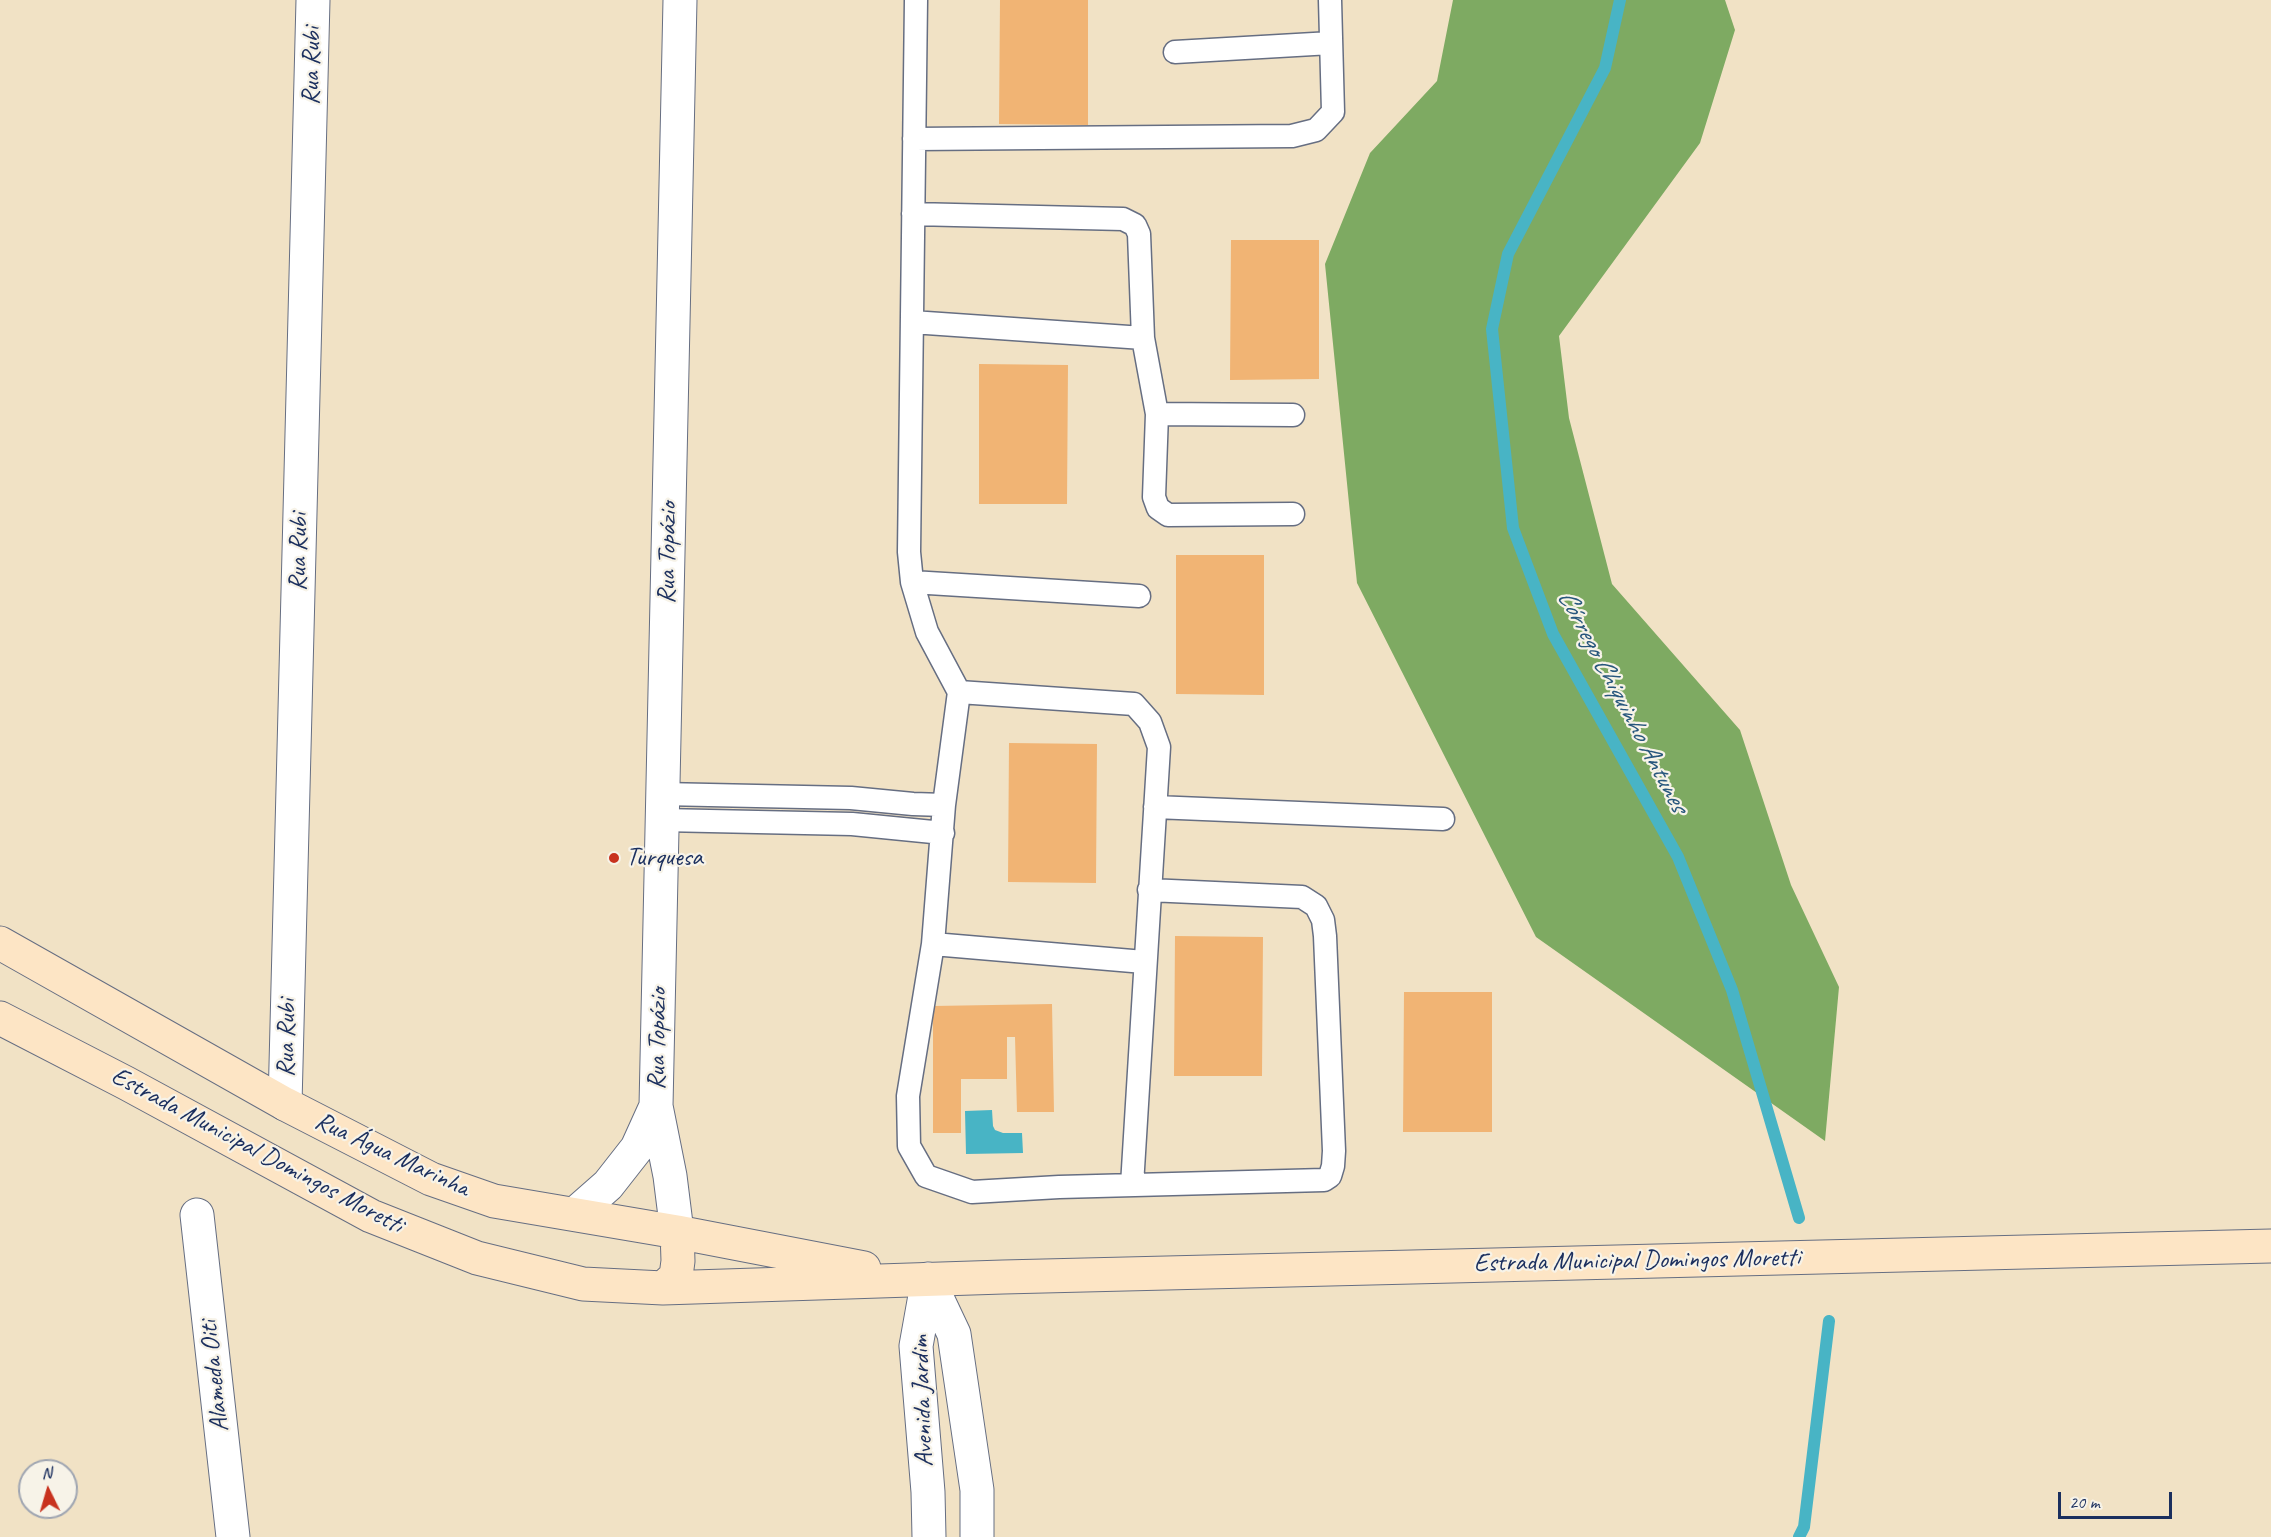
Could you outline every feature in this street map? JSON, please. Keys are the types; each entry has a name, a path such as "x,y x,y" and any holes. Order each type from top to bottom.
{"street":[{"name":"Rua Rubi","path":"285,1104 313,0"},
{"name":"Rua Topázio","path":"656,1106 680,0"},
{"name":"Rua Água Marinha","path":"0,943 285,1104 431,1179 494,1201 677,1232 928,1279"},
{"name":"Estrada Municipal Domingos Moretti","path":"0,1018 126,1083 371,1216 477,1258 583,1284 663,1288 1003,1276 2271,1246"},
{"path":"574,1214 608,1185 638,1148 656,1106"},
{"path":"656,1106 670,1176 677,1232 676,1276 663,1288"},
{"name":"Alameda Oiti","path":"197,1215 233,1537"},
{"name":"Avenida Jardim","path":"928,1279 916,1346 928,1492 928,1537"},
{"name":"Avenida Jardim","path":"928,1279 954,1334 977,1490 977,1537"}],"lane":[{"path":"916,0 909,552 912,582 927,632 959,692 945,805 933,944 908,1096 909,1146 926,1176 972,1192 1324,1180 1330,1176 1333,1166 1325,936 1323,920 1316,906 1302,897 1149,890"},
{"path":"914,139 1292,136 1316,130 1332,112 1330,0"},
{"path":"1174,52 1331,43"},
{"path":"913,214 1124,219 1135,225 1139,234 1143,338 1157,414 1154,497 1158,508 1168,515 1293,514"},
{"path":"912,322 1143,338"},
{"path":"1157,414 1293,415"},
{"path":"912,582 1139,596"},
{"path":"959,692 1134,704 1150,722 1159,747 1132,1185"},
{"path":"662,807 851,798 945,805"},
{"path":"662,807 943,833"},
{"path":"1155,807 1443,819"},
{"path":"933,944 1144,962"}],"green space":[{"path":"1453,0 1725,0 1735,30 1700,143 1559,336 1569,418 1612,584 1740,730 1791,885 1839,987 1825,1141 1536,937 1357,583 1325,264 1370,153 1437,81"}],"water":[{"path":"992,1110 995,1130 1003,1133 1022,1133 1023,1153 966,1154 965,1111"}],"building":[{"path":"1000,0 1088,0 1088,125 999,124"},
{"path":"1231,240 1319,240 1319,379 1230,380"},
{"path":"979,364 1068,365 1067,504 979,504"},
{"path":"1176,555 1264,555 1264,695 1176,694"},
{"path":"1009,743 1097,744 1096,883 1008,882"},
{"path":"1175,936 1263,937 1262,1076 1174,1076"},
{"path":"1404,992 1492,992 1492,1132 1403,1132"},
{"path":"1052,1004 1054,1112 1017,1112 1015,1037 1007,1037 1007,1079 961,1079 961,1133 933,1133 933,1006"}],"waterway":[{"name":"Córrego Chiquinho Antunes","path":"1620,0 1605,68 1508,254 1492,329 1513,528 1553,634 1678,857 1732,990 1799,1218"},
{"name":"Córrego Chiquinho Antunes","path":"1799,1537 1804,1527 1829,1321"}],"place":[{"name":"Turquesa","path":"614,858"}]}
